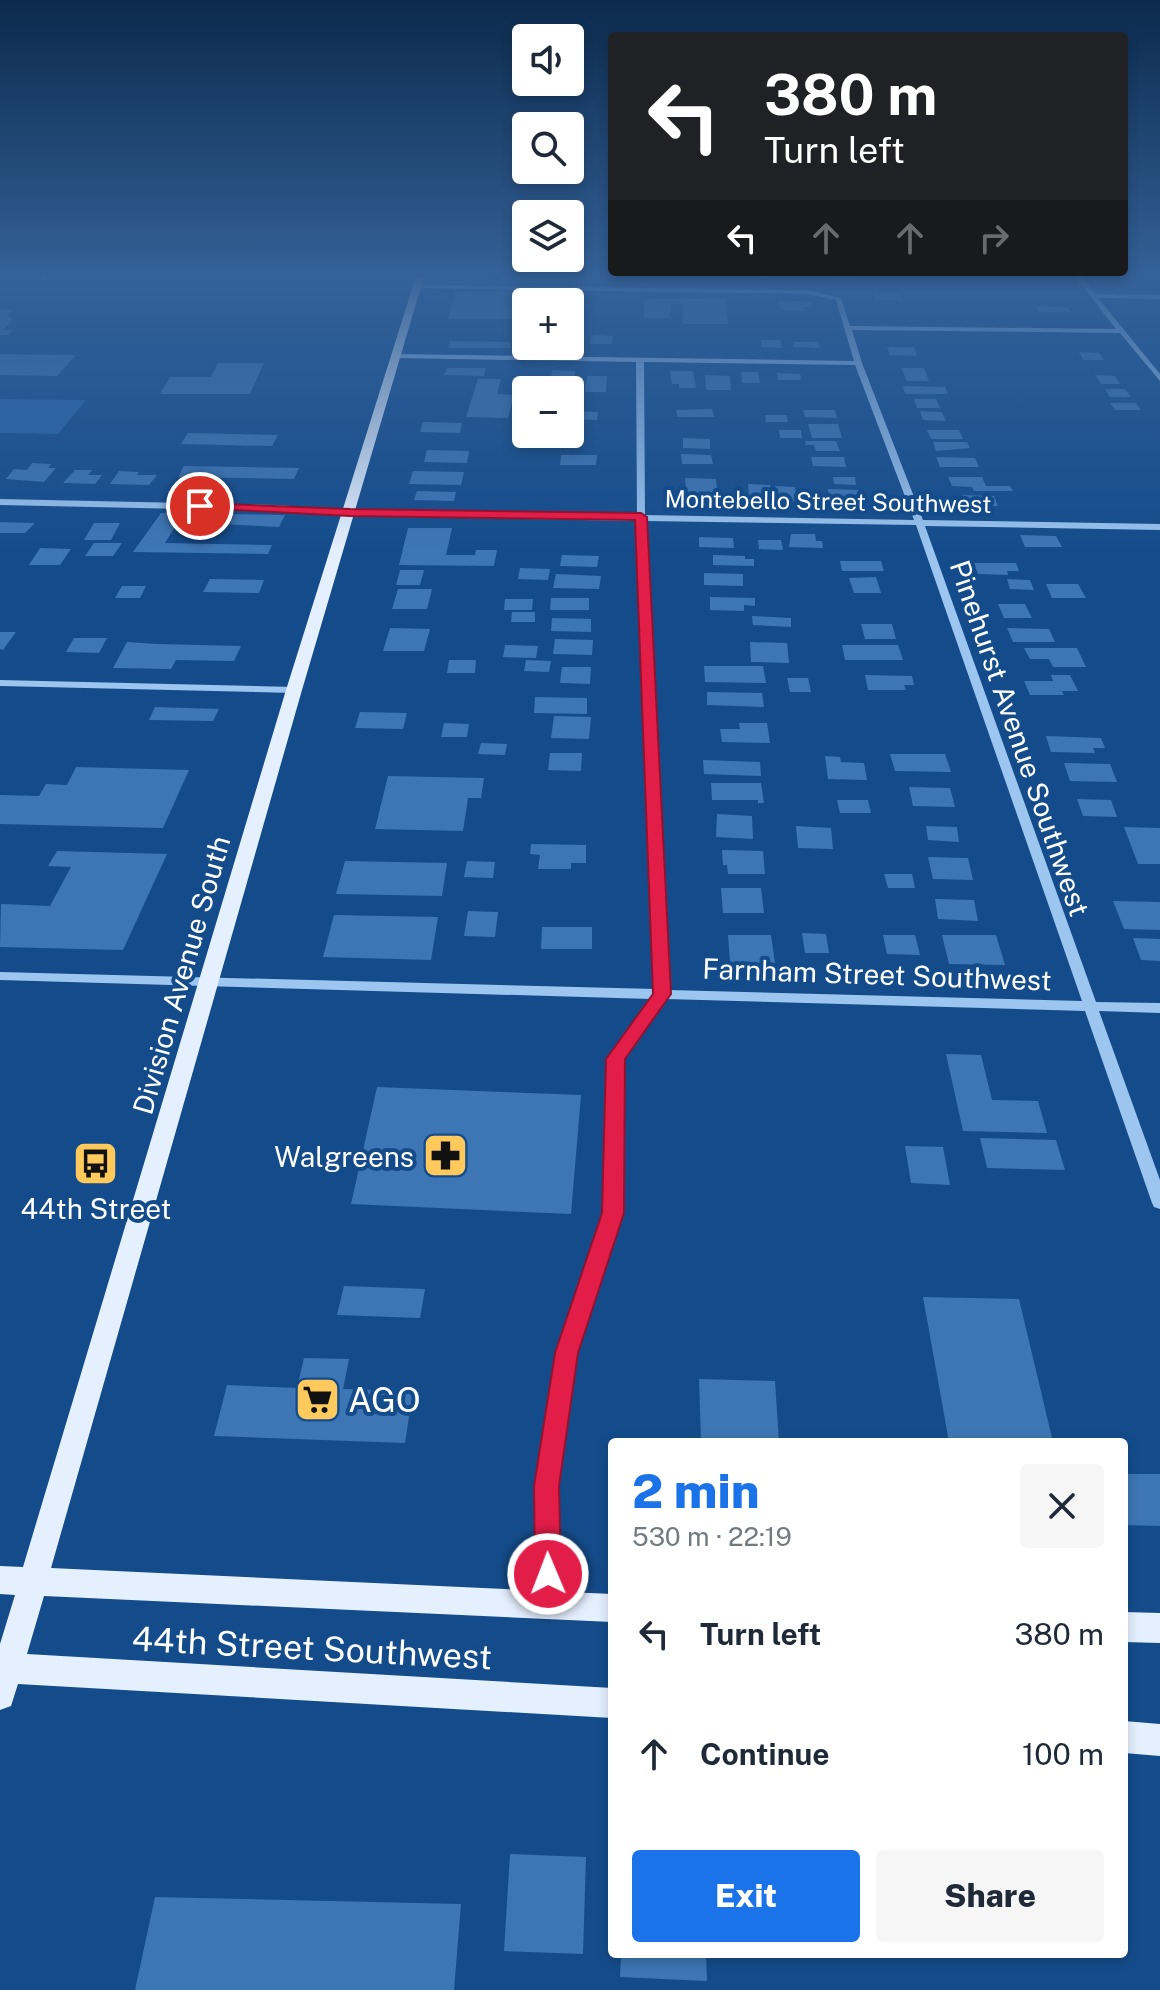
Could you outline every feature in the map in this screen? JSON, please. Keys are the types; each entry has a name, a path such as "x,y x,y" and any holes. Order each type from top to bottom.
{"main road":[{"name":"Division Avenue South","path":"3,1677 35,1581 208,981 393,366"},
{"name":"44th Street Southwest","path":"0,1580 608,1608"},
{"path":"1128,1627 1160,1628"},
{"name":"44th Street Southwest","path":"3,1677 608,1703"},
{"path":"1128,1737 1160,1740"}],"street":[{"path":"548,1605 546,1486 566,1353 613,1213 616,1059 662,994 641,517 640,366"},
{"name":"Pinehurst Avenue Southwest","path":"859,366 920,524 1160,1203"},
{"path":"1156,370 1160,379"},
{"name":"Montebello Street Southwest","path":"0,502 276,508 350,513 1160,527"},
{"path":"0,683 294,690"},
{"name":"Farnham Street Southwest","path":"0,976 1160,1008"}],"shaded area":[{"path":"0,399 86,400 58,434 0,433"}],"building":[{"path":"0,366 66,366 57,376 0,375"},
{"path":"217,366 263,366 250,394 160,394 170,377 211,377"},
{"path":"447,368 486,368 484,376 444,375"},
{"path":"901,368 924,368 929,381 907,381"},
{"path":"552,370 575,371 574,376 551,376"},
{"path":"670,371 693,371 696,388 679,388 679,384 672,384"},
{"path":"741,372 758,372 760,383 742,383"},
{"path":"777,373 800,374 801,380 778,380"},
{"path":"705,375 730,376 731,390 706,390"},
{"path":"1095,375 1115,376 1120,384 1101,384"},
{"path":"587,376 607,376 606,392 585,392"},
{"path":"478,379 501,379 497,394 512,395 508,418 466,417"},
{"path":"903,386 945,387 948,394 905,394"},
{"path":"1105,389 1125,389 1131,397 1110,397"},
{"path":"914,399 936,399 940,408 917,408"},
{"path":"1110,403 1136,403 1141,410 1115,410"},
{"path":"712,409 714,417 677,417 676,410"},
{"path":"803,410 835,410 837,418 805,417"},
{"path":"920,411 942,412 946,421 923,420"},
{"path":"584,412 598,412 597,420 584,420"},
{"path":"765,415 787,415 788,422 766,422"},
{"path":"423,422 462,423 460,433 420,432"},
{"path":"808,424 838,424 842,438 812,438"},
{"path":"779,430 801,430 802,438 780,438"},
{"path":"927,430 959,430 963,439 931,439"},
{"path":"188,433 278,435 272,446 181,444"},
{"path":"683,438 710,439 710,449 683,448"},
{"path":"805,441 836,441 840,451 816,451 814,445 806,445"},
{"path":"933,442 967,442 970,448 936,451"},
{"path":"427,450 469,451 467,463 424,462"},
{"path":"681,454 711,455 713,464 682,464"},
{"path":"561,455 597,455 596,465 560,465"},
{"path":"811,457 844,457 846,467 813,466"},
{"path":"936,457 975,458 979,467 940,467"},
{"path":"32,463 51,464 48,468 56,468 44,482 6,479 14,469 27,470"},
{"path":"184,466 299,468 294,479 178,477"},
{"path":"75,470 92,470 88,475 102,475 95,484 63,483"},
{"path":"119,471 157,475 149,485 110,484"},
{"path":"413,471 464,472 461,485 409,484"},
{"path":"833,477 855,477 856,485 834,484"},
{"path":"948,477 982,477 986,486 1010,486 1013,491 974,491 972,487 952,486"},
{"path":"685,478 716,479 718,500 687,500"},
{"path":"748,484 770,485 771,500 749,500"},
{"path":"775,486 795,487 797,501 776,501"},
{"path":"828,489 858,490 860,502 830,502"},
{"path":"417,491 456,492 454,501 414,500"},
{"path":"962,495 994,496 998,506 966,505"},
{"path":"161,513 285,515 279,527 178,522 165,543 272,545 268,554 133,552"},
{"path":"0,522 35,523 25,533 0,533"},
{"path":"94,523 120,523 111,540 84,540"},
{"path":"408,528 452,528 446,555 475,555 476,550 497,550 494,566 399,565"},
{"path":"791,534 815,534 816,541 822,541 823,548 789,547"},
{"path":"1020,535 1056,536 1062,547 1025,547"},
{"path":"699,537 733,538 734,548 699,547"},
{"path":"758,540 781,540 783,550 759,549"},
{"path":"94,543 122,543 113,556 85,556"},
{"path":"40,548 71,549 60,565 29,565"},
{"path":"562,555 599,556 597,567 560,566"},
{"path":"713,555 745,556 745,559 754,559 754,566 713,565"},
{"path":"840,561 881,561 884,571 842,571"},
{"path":"974,563 1016,563 1019,571 1007,571 1008,575 978,574"},
{"path":"520,568 550,569 548,580 518,579"},
{"path":"400,570 424,570 420,585 396,585"},
{"path":"704,573 743,574 743,586 704,585"},
{"path":"556,574 601,576 599,589 553,588"},
{"path":"876,577 881,593 854,593 849,578"},
{"path":"210,579 264,580 259,593 203,592"},
{"path":"1007,579 1030,580 1034,590 1010,589"},
{"path":"1046,584 1078,584 1086,598 1052,598"},
{"path":"122,586 146,586 140,598 115,598"},
{"path":"398,589 432,589 427,609 392,609"},
{"path":"710,597 755,598 755,606 744,605 744,611 710,610"},
{"path":"551,598 589,598 589,610 550,610"},
{"path":"505,599 533,599 532,610 504,610"},
{"path":"998,604 1025,604 1032,618 1004,618"},
{"path":"512,612 535,612 535,622 511,622"},
{"path":"752,616 791,618 791,627 753,625"},
{"path":"552,618 591,619 591,632 551,631"},
{"path":"861,624 892,624 896,639 865,639"},
{"path":"390,628 430,629 424,651 383,651"},
{"path":"1007,628 1049,629 1055,642 1013,642"},
{"path":"0,632 16,632 3,650 0,649"},
{"path":"74,638 107,638 99,653 66,652"},
{"path":"555,639 593,640 592,655 553,654"},
{"path":"127,642 241,646 234,661 176,660 171,669 113,668"},
{"path":"750,642 787,643 789,663 751,662"},
{"path":"505,645 538,646 536,658 503,657"},
{"path":"842,645 898,645 903,660 845,660"},
{"path":"1024,648 1077,648 1086,667 1053,667 1049,659 1030,659"},
{"path":"449,660 476,660 475,673 447,673"},
{"path":"526,660 551,661 549,672 524,671"},
{"path":"704,666 763,666 766,683 705,682"},
{"path":"562,667 591,667 590,684 560,683"},
{"path":"865,675 912,676 914,685 904,685 906,690 868,690"},
{"path":"1051,675 1070,675 1078,691 1062,691 1064,695 1030,695 1024,681 1053,681"},
{"path":"787,678 808,678 811,692 790,692"},
{"path":"707,692 762,693 764,707 707,705"},
{"path":"535,697 587,698 587,714 534,713"},
{"path":"155,707 219,709 213,721 149,720"},
{"path":"360,712 407,713 403,729 355,728"},
{"path":"554,716 591,717 589,739 551,738"},
{"path":"444,723 469,724 467,737 441,737"},
{"path":"739,723 767,723 770,743 722,742 720,729 740,729"},
{"path":"1046,736 1101,738 1105,748 1093,748 1095,753 1051,752"},
{"path":"481,743 507,744 505,755 478,754"},
{"path":"550,753 582,753 581,771 548,770"},
{"path":"890,754 945,754 951,772 895,771"},
{"path":"825,756 840,757 841,762 864,763 867,780 828,779"},
{"path":"703,760 760,762 761,776 704,774"},
{"path":"1064,763 1110,764 1117,782 1070,781"},
{"path":"76,767 189,770 163,828 0,824 0,795 39,796 46,784 67,785"},
{"path":"388,776 484,778 481,798 468,798 463,831 375,829"},
{"path":"711,783 761,783 764,803 758,803 758,800 712,800"},
{"path":"909,787 950,788 955,807 913,806"},
{"path":"1077,799 1111,800 1117,817 1083,816"},
{"path":"837,800 868,800 871,813 840,813"},
{"path":"717,814 752,816 753,839 716,837"},
{"path":"796,826 831,828 833,849 798,848"},
{"path":"926,826 957,827 959,842 928,840"},
{"path":"1124,827 1160,828 1160,864 1138,864"},
{"path":"531,844 586,845 586,863 571,863 571,869 538,869 540,855 530,854"},
{"path":"722,850 763,851 765,874 728,874 727,865 723,865"},
{"path":"57,851 167,854 123,950 0,947 1,904 50,906 71,867 48,866"},
{"path":"928,857 968,858 973,880 933,879"},
{"path":"345,861 447,863 442,896 336,894"},
{"path":"467,861 495,862 493,878 464,877"},
{"path":"884,874 912,874 915,888 888,888"},
{"path":"721,888 761,888 764,913 723,913"},
{"path":"935,899 974,900 978,921 938,919"},
{"path":"1113,901 1160,902 1160,930 1124,929"},
{"path":"468,911 498,912 495,937 464,936"},
{"path":"334,915 438,917 431,960 323,957"},
{"path":"542,927 592,927 592,949 541,949"},
{"path":"802,933 826,934 829,953 805,953"},
{"path":"728,935 771,935 775,963 730,963"},
{"path":"883,935 915,935 920,955 887,954"},
{"path":"942,935 996,935 1005,965 949,964"},
{"path":"1133,938 1160,939 1160,961 1141,960"},
{"path":"946,1054 981,1055 992,1100 1038,1101 1047,1133 963,1131"},
{"path":"377,1087 581,1095 571,1214 351,1204"},
{"path":"980,1138 1056,1140 1065,1170 987,1168"},
{"path":"905,1146 943,1147 950,1185 911,1183"},
{"path":"344,1286 425,1289 420,1318 337,1315"},
{"path":"923,1297 1019,1299 1052,1438 948,1438"},
{"path":"304,1358 349,1359 343,1389 413,1391 405,1443 214,1436 227,1385 297,1388"},
{"path":"699,1379 775,1381 779,1438 701,1438"},
{"path":"1128,1474 1160,1474 1160,1526 1128,1525"},
{"path":"510,1854 586,1857 583,1954 504,1951"},
{"path":"155,1897 461,1904 454,1990 135,1990"},
{"path":"621,1958 706,1958 707,1981 620,1977"}],"place":[{"name":"Walgreens","path":"445,1156"},
{"name":"44th Street","path":"96,1164"},
{"name":"AGO","path":"317,1400"}],"route":[{"path":"200,506 350,513 641,517 662,994 616,1059 613,1213 566,1353 546,1486 548,1574"}]}
